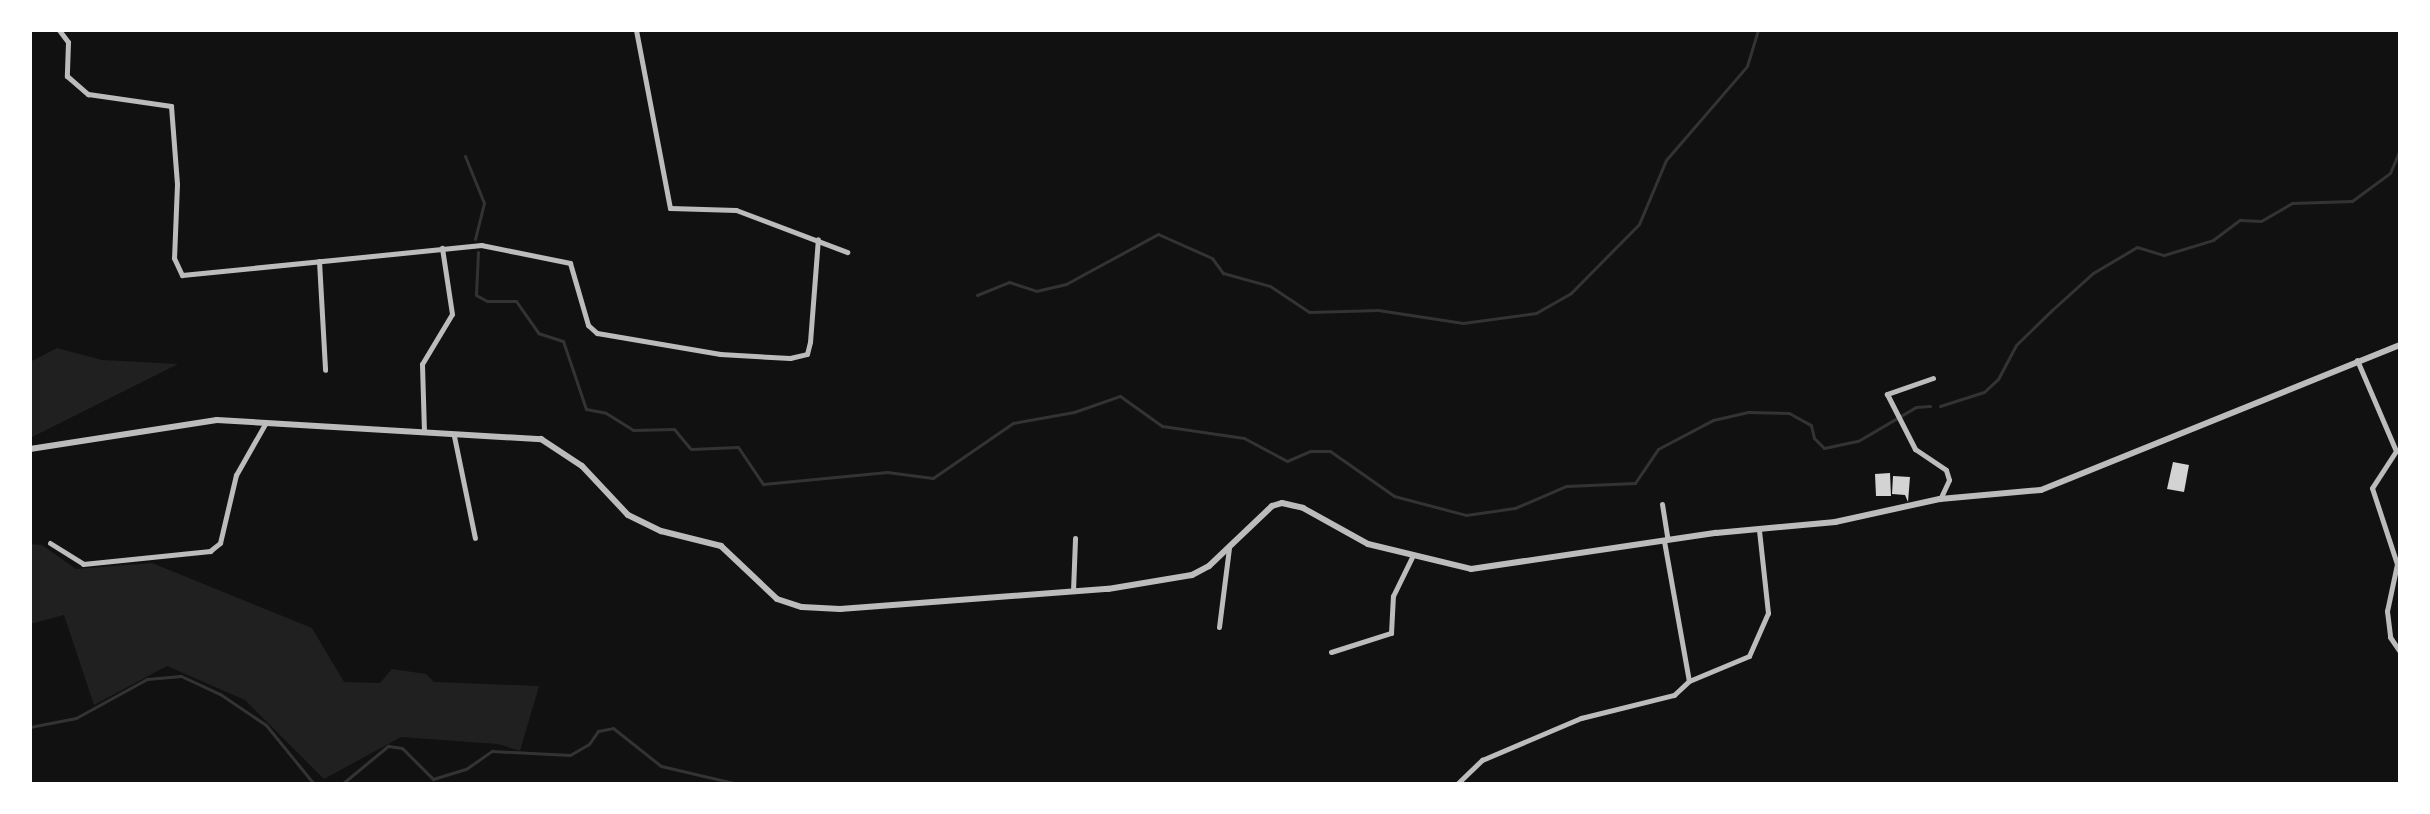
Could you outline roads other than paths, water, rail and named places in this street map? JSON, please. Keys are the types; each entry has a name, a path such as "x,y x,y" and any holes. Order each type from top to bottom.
{"street":[{"path":"59,30 68,42 67,76 88,94 171,106 177,271 182,275 235,273 319,261 481,245 570,263 588,325 597,333 729,355 790,358 807,354 810,342 818,239"},
{"path":"636,30 670,208 736,210 847,252"},
{"path":"424,432 422,364 452,314 442,248"},
{"path":"319,261 325,370"},
{"path":"30,449 171,423 265,424 454,436 526,437 553,445 582,466 628,515 661,531 721,546 765,590 802,607 851,608 1073,591 1192,575 1229,547 1272,506 1287,503 1356,539 1412,557 1471,569 1857,518 1940,499 2008,496 2073,480 2357,359 2400,345"},
{"path":"2357,359 2396,451 2372,488 2397,564 2387,611 2390,637 2400,652"},
{"path":"1933,378 1887,394 1904,433 1915,449 1946,470 1949,480 1940,499"},
{"path":"50,543 83,564 210,551 220,543 236,475 265,424"},
{"path":"454,436 475,538"},
{"path":"1662,504 1689,681"},
{"path":"1457,784 1482,760 1581,718 1674,695 1689,681 1749,656 1757,648 1769,594 1759,530"},
{"path":"1073,591 1075,538"},
{"path":"1219,627 1229,584 1229,547"},
{"path":"1331,652 1391,633 1393,596 1412,557"}],"waterway":[{"path":"977,295 1009,282 1036,291 1066,284 1158,234 1212,258 1223,273 1270,286 1309,312 1378,310 1463,323 1536,313 1571,293 1639,224 1666,160 1747,66 1758,30"},
{"path":"1940,406 1984,392 1998,379 2016,345 2052,310 2093,273 2137,247 2164,255 2213,240 2240,220 2261,221 2292,203 2352,201 2390,173 2400,149"},
{"path":"465,156 484,203 475,239"},
{"path":"478,252 476,295 487,301 516,301 538,333 563,341 586,409 606,413 633,430 674,429 691,449 738,447 763,484 887,472 933,478 1013,423 1074,412 1120,396 1162,426 1244,438 1287,461 1310,451 1330,451 1394,496 1466,515 1515,508 1566,486 1635,483 1658,449 1713,420 1749,412 1789,413 1811,425 1814,438 1824,448 1858,441 1916,407 1930,406"},
{"path":"30,727 76,718 147,679 181,676 220,694 266,725 314,784"},
{"path":"342,784 388,746 402,748 433,779 466,769 492,751 570,755 589,744 598,731 613,728 661,766 738,784"}]}
